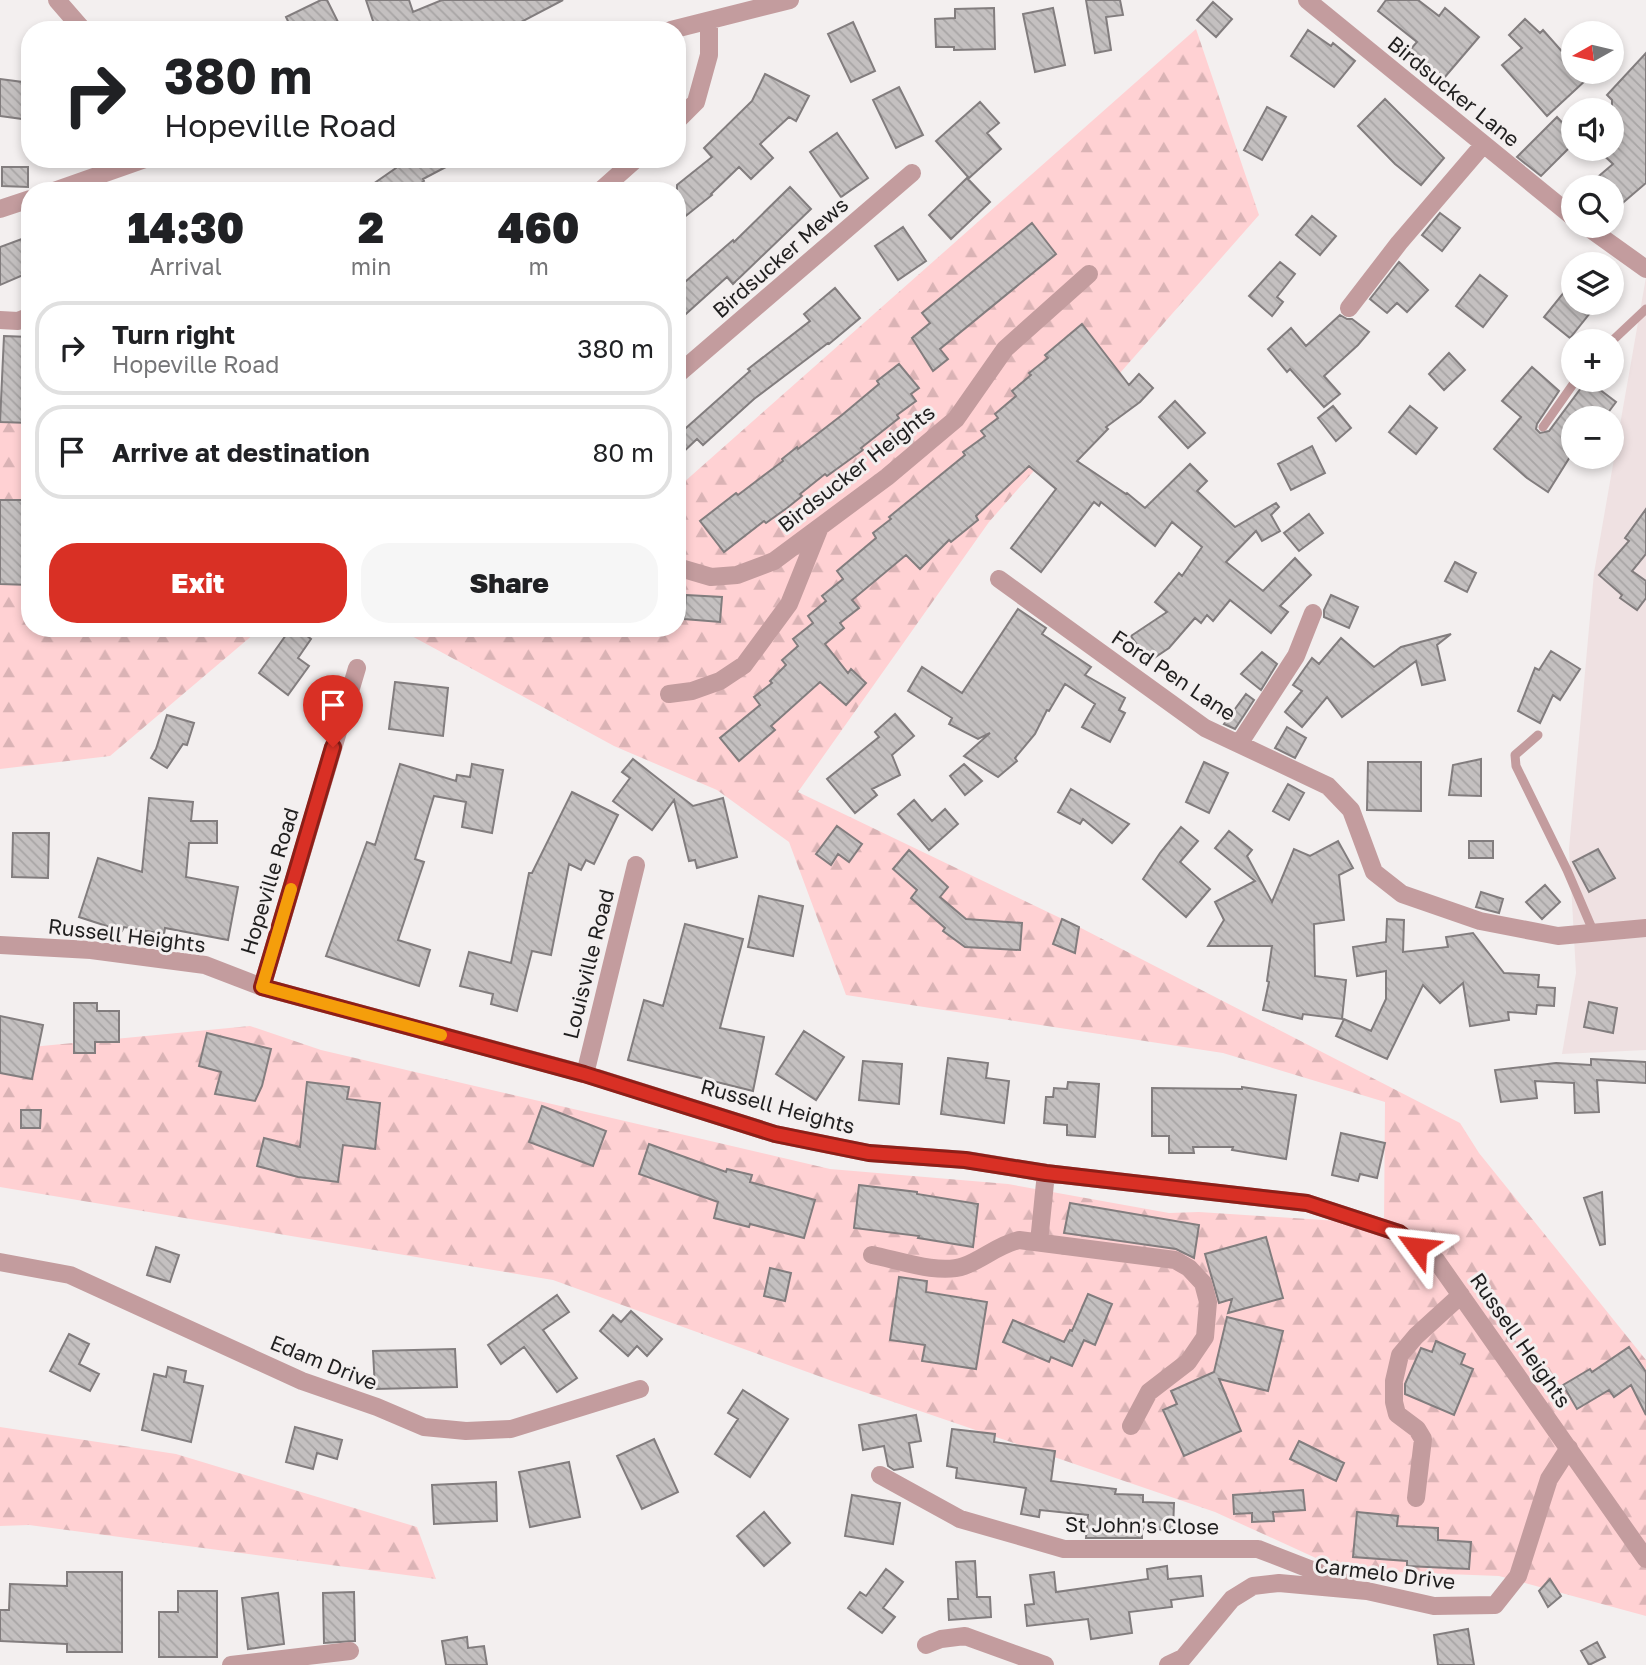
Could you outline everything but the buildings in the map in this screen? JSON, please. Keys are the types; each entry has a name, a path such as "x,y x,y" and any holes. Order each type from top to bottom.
{"street":[{"path":"57,0 75,21"},
{"path":"686,27 790,0"},
{"name":"Birdsucker Lane","path":"1307,0 1328,7 1483,145 1561,207"},
{"path":"686,112 696,102 709,55 709,22"},
{"path":"1349,309 1399,243 1483,145"},
{"path":"80,182 119,168"},
{"path":"610,182 626,168"},
{"name":"Birdsucker Mews","path":"686,367 912,173"},
{"path":"0,209 21,202"},
{"path":"1603,238 1646,269"},
{"name":"Birdsucker Heights","path":"686,570 711,577 737,575 774,561 887,477 956,419 1005,349 1089,274"},
{"path":"0,320 21,320"},
{"path":"668,694 692,691 720,681 744,665 789,604 820,527"},
{"name":"Ford Pen Lane","path":"999,579 1205,728 1328,786 1351,810 1374,872 1402,894 1480,921 1558,936 1646,928"},
{"path":"1239,744 1296,656 1313,613"},
{"name":"Hopeville Road","path":"262,987 356,668"},
{"name":"Louisville Road","path":"584,1074 636,865"},
{"name":"Russell Heights","path":"0,945 91,950 205,965 262,987 584,1074 775,1134 869,1153 965,1160 1046,1173 1307,1203 1399,1233 1436,1260 1646,1559"},
{"path":"1039,1242 1046,1173"},
{"path":"872,1255 947,1270 964,1266 1007,1243 1018,1241 1175,1260 1189,1268 1203,1283 1208,1302 1205,1338 1188,1362 1149,1392 1131,1426"},
{"name":"Edam Drive","path":"0,1262 70,1275 302,1381 377,1407 424,1427 466,1431 511,1429 640,1389"},
{"path":"1416,1498 1423,1438 1417,1429 1397,1414 1394,1381 1400,1355 1416,1336 1461,1295"},
{"name":"Carmelo Drive","path":"1168,1665 1182,1658 1232,1599 1253,1586 1279,1583 1367,1591 1434,1606 1495,1605 1518,1576 1549,1479 1569,1448"},
{"name":"St John's Close","path":"880,1475 960,1519 1064,1549 1258,1549 1367,1591"},
{"path":"926,1645 941,1639 965,1636 1045,1665"},
{"path":"231,1665 350,1651"}],"lane":[{"path":"1624,330 1646,309"},
{"path":"1543,427 1568,392"},
{"path":"1538,735 1515,755 1516,766 1567,870 1594,933"}],"shaded area":[{"path":"1646,277 1646,1050 1562,1054 1576,973 1569,849 1594,573 1612,469 1624,469 1623,406"}],"green space":[{"path":"1196,29 1259,215 989,522 798,792 1079,927 1460,1123 1479,1153 1646,1360 1646,1616 1499,1576 1342,1570 1215,1512 835,1382 553,1280 0,1187 0,1050 250,1026 321,1050 830,1169 1008,1184 1169,1213 1199,1212 1384,1224 1385,1102 1223,1053 846,995 789,842 717,790 614,746 414,637 686,637 686,480"},
{"path":"0,405 21,406 21,637 250,637 110,756 0,769"},
{"path":"0,1427 176,1454 417,1527 436,1579 29,1525 0,1526"}],"slow traffic":[{"path":"291,889 262,987 441,1035"}],"route":[{"path":"333,747 262,987 584,1074 775,1134 869,1153 965,1160 1046,1173 1307,1203 1399,1233 1417,1247"}]}
